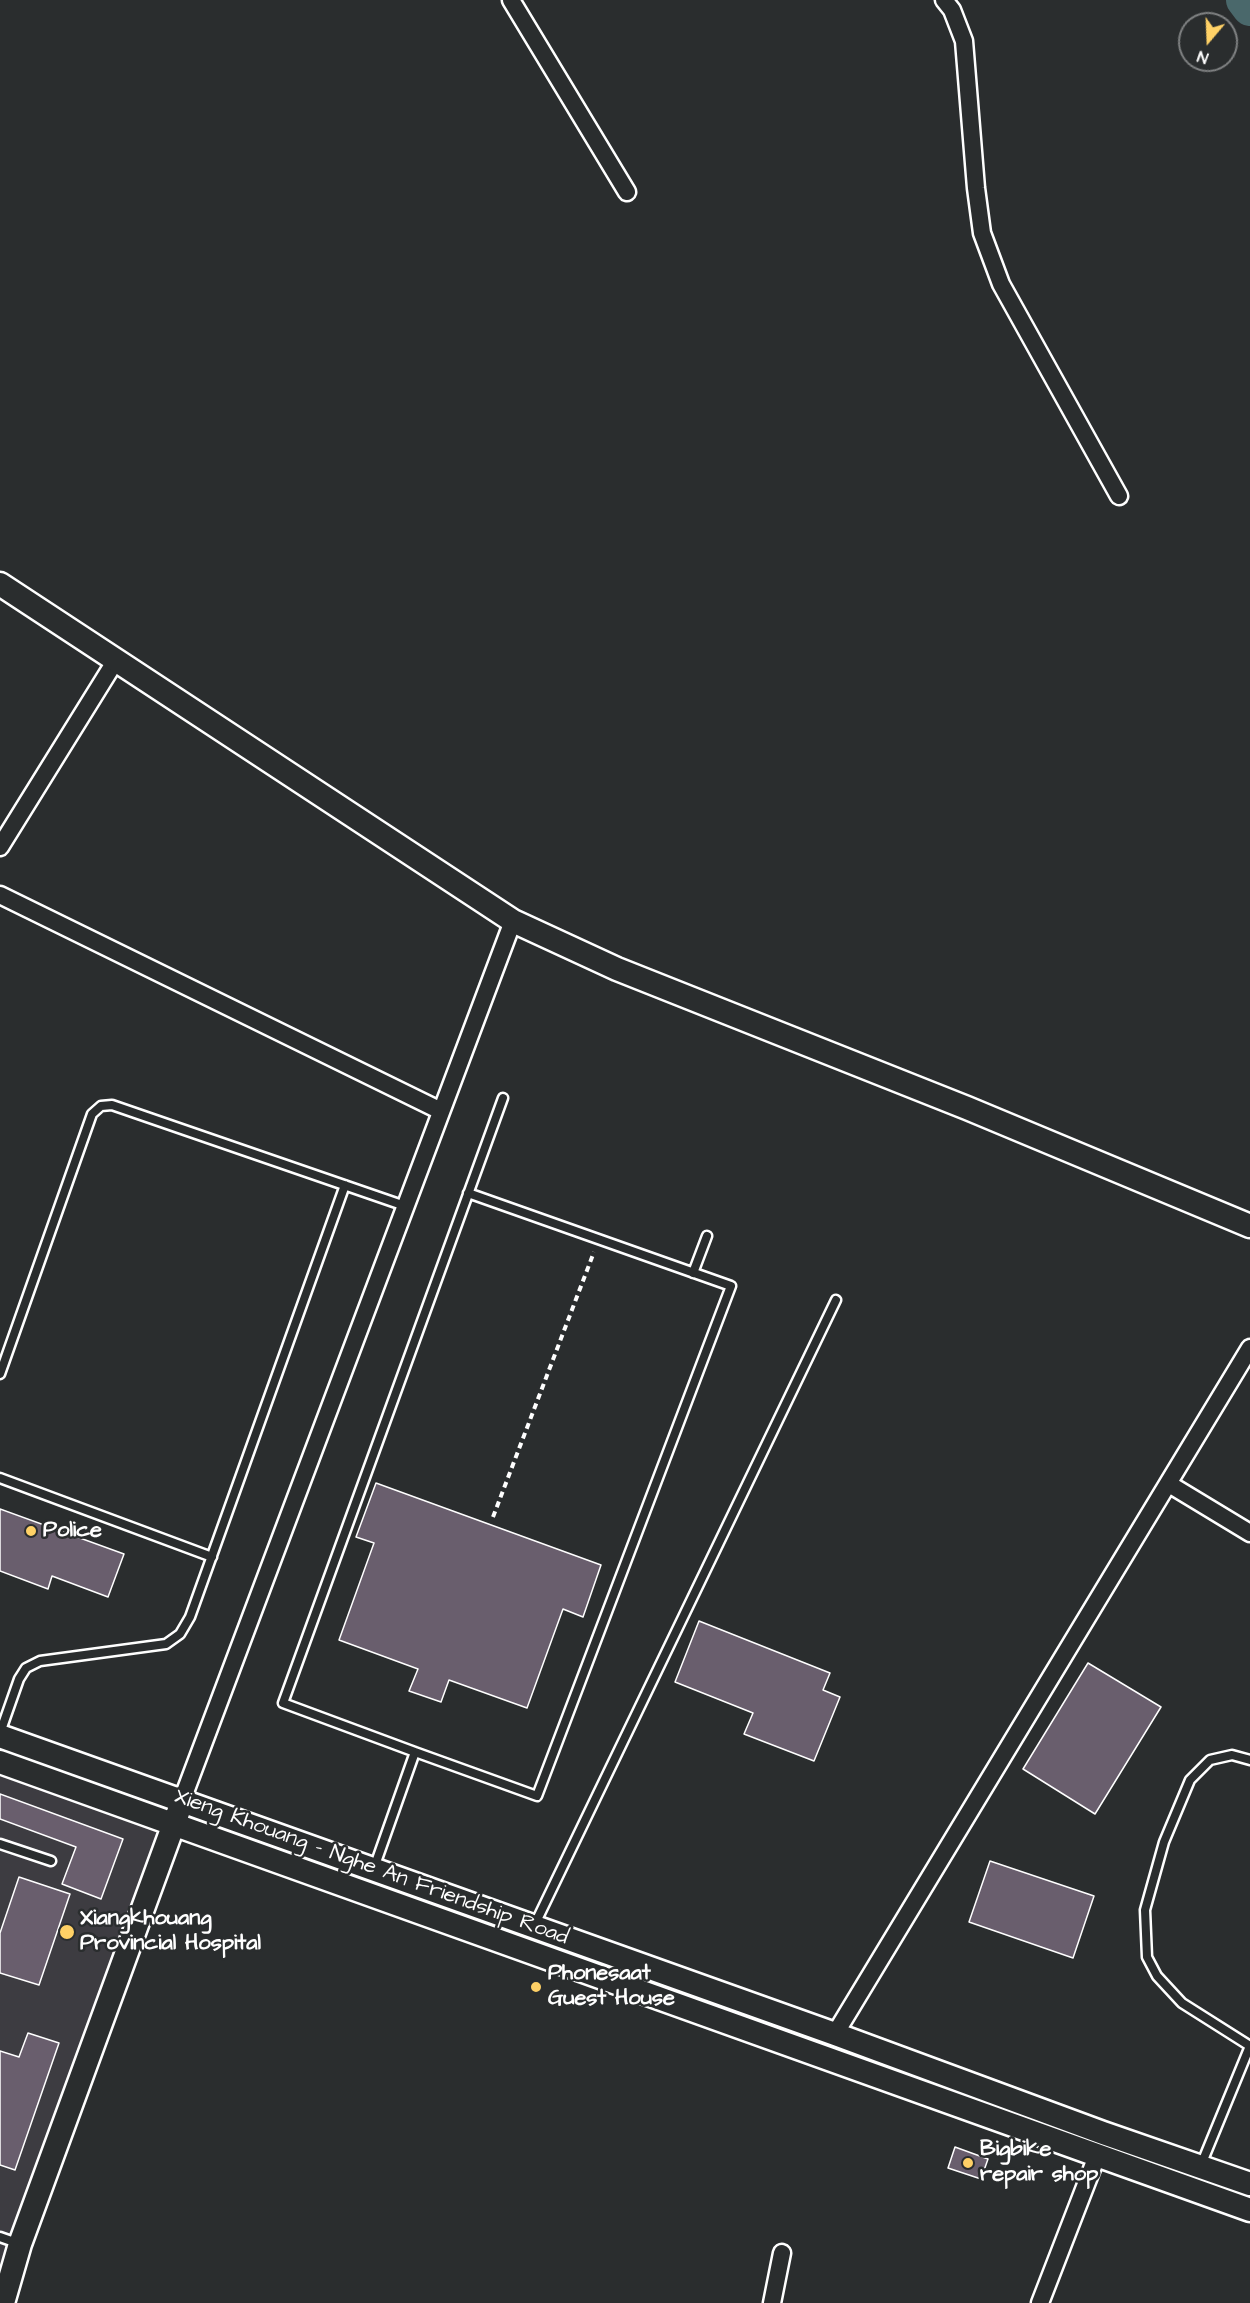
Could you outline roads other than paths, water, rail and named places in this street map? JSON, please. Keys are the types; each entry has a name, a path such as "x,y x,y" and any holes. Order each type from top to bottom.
{"street":[{"path":"511,0 627,192"},
{"path":"944,0 952,10 964,41 976,188 982,232 1000,284 1119,496"},
{"path":"0,584 513,921 617,969 988,1117 1250,1226"},
{"path":"0,847 116,660"},
{"path":"0,895 441,1111"},
{"path":"3,2303 10,2240 174,1824 513,921"},
{"path":"825,2058 835,2034 1250,1348"},
{"path":"1169,1484 1250,1533"},
{"name":"Xieng Khouang - Nghe An Friendship Road","path":"0,1734 835,2034 1103,2133 1250,2184"},
{"name":"Xieng Khouang - Nghe An Friendship Road","path":"0,1762 1250,2210"},
{"path":"1040,2303 1097,2156"},
{"path":"772,2303 782,2253"}],"lane":[{"path":"468,1192 731,1286 537,1796 284,1703 468,1192 503,1098"},
{"path":"0,1374 92,1114 101,1106 112,1105 405,1206"},
{"path":"0,1734 19,1678 27,1668 40,1661 166,1644 180,1634 190,1617 345,1185"},
{"path":"693,1273 707,1236"},
{"path":"534,1927 836,1300"},
{"path":"0,1478 212,1557"},
{"path":"374,1868 415,1752"},
{"path":"1200,2167 1250,2046 1182,2003 1157,1976 1147,1957 1145,1910 1164,1842 1190,1780 1210,1760 1232,1755 1250,1760"},
{"path":"0,1845 51,1862"}],"waterway":[{"path":"1244,0 1250,8"}],"place":[{"name":"Police","path":"31,1531"},
{"name":"Xiangkhouang Provincial Hospital","path":"67,1932"},
{"name":"Phonesaat Guest House","path":"536,1987"},
{"name":"Bigbike repair shop","path":"968,2163"}]}
